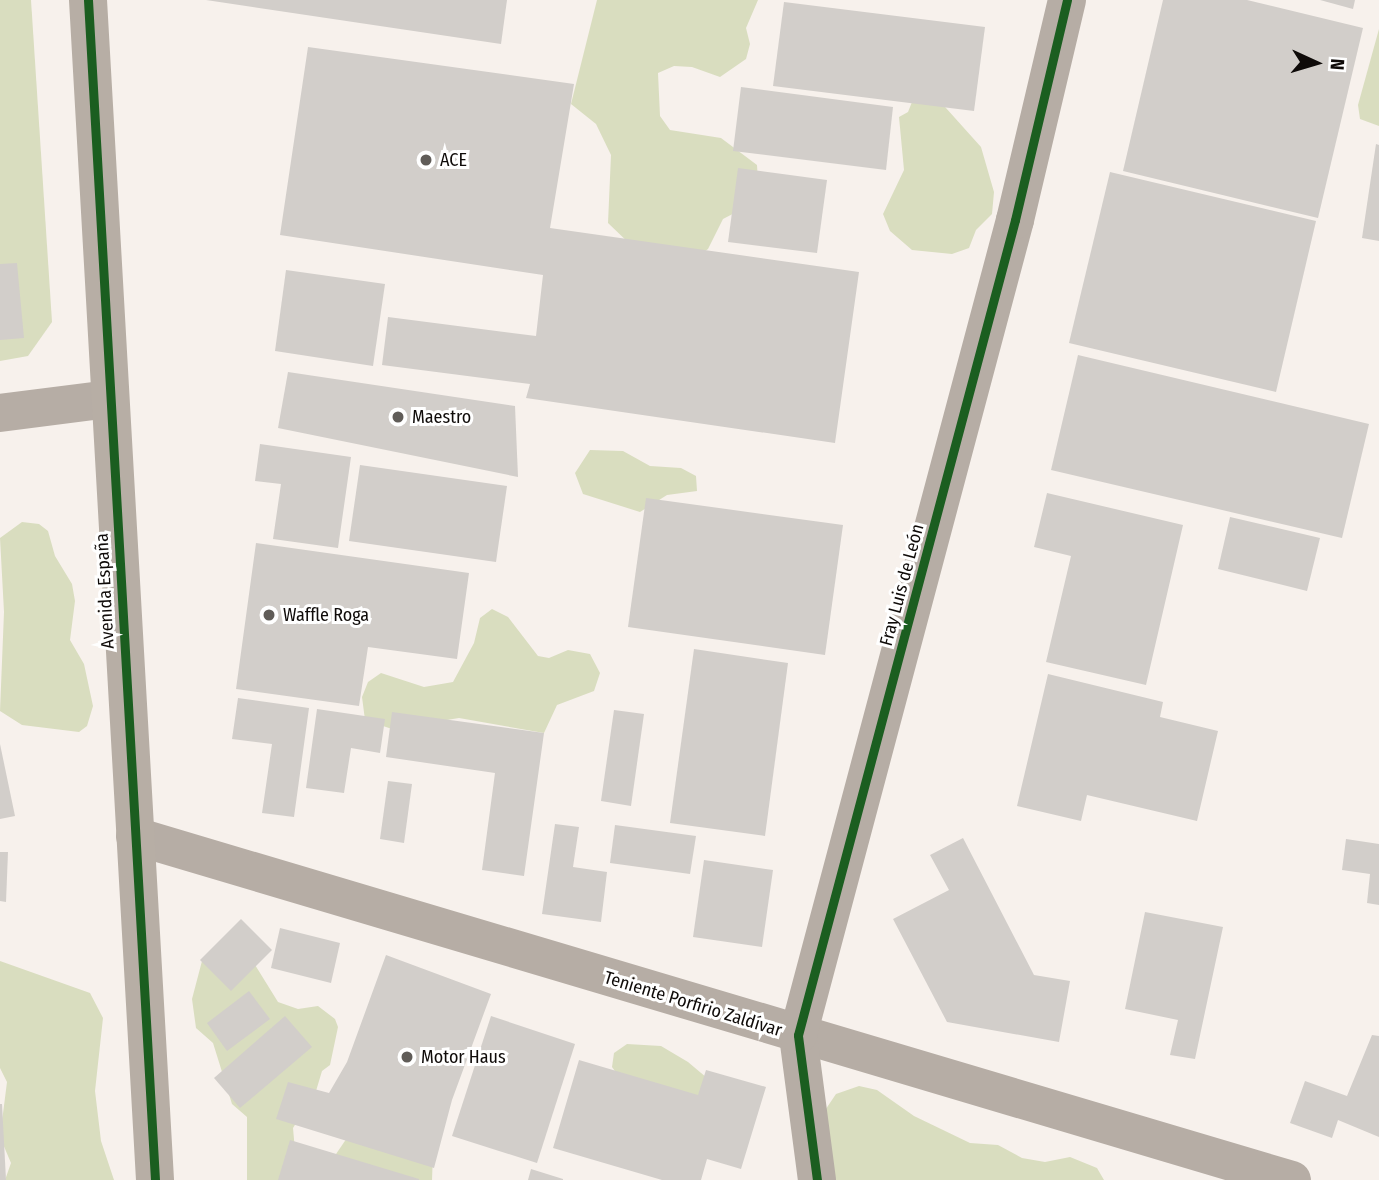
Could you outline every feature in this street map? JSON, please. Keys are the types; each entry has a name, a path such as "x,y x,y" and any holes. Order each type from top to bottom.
{"main road":[{"name":"Avenida España","path":"88,0 155,1180"}],"street":[{"name":"Fray Luis de León","path":"817,1180 798,1035 1015,220 1067,0"},
{"path":"0,413 109,399"},
{"name":"Teniente Porfirio Zaldívar","path":"135,836 1292,1180"}],"green space":[{"path":"0,0 31,0 52,322 28,356 0,361"},
{"path":"597,0 758,0 746,28 750,44 746,59 720,77 692,67 674,66 658,73 660,116 670,130 721,138 757,165 758,182 746,207 723,219 708,249 693,260 632,246 608,223 611,155 596,124 571,104"},
{"path":"1379,29 1379,126 1360,119 1358,105"},
{"path":"937,98 981,147 994,192 992,214 976,230 969,248 952,254 912,250 890,231 883,214 904,170 899,117 908,112 912,102"},
{"path":"590,450 623,451 650,466 681,468 696,476 697,491 667,495 640,512 583,494 575,473"},
{"path":"22,522 39,524 48,531 55,556 72,584 75,601 70,640 84,664 93,706 87,726 79,732 22,725 0,711 4,612 0,538"},
{"path":"492,609 508,617 538,656 549,658 568,650 590,654 600,673 594,691 557,705 544,733 459,718 392,729 365,720 362,697 368,682 381,673 424,687 453,682 474,643 480,618"},
{"path":"252,960 278,1002 298,1009 318,1006 335,1019 338,1027 330,1065 322,1071 316,1091 293,1128 296,1162 288,1180 247,1180 247,1117 232,1104 213,1043 196,1028 192,999 202,961"},
{"path":"0,961 90,993 103,1018 95,1091 101,1141 114,1180 5,1180 11,1163 0,1137 7,1082 0,1068"},
{"path":"627,1044 661,1046 688,1062 713,1083 712,1102 631,1094 612,1067 614,1053"},
{"path":"859,1086 877,1090 914,1116 970,1143 998,1145 1022,1158 1045,1162 1070,1157 1097,1168 1104,1180 811,1180 807,1137 836,1094"},
{"path":"351,1132 433,1153 432,1180 339,1180 334,1157"}],"building":[{"path":"206,0 507,0 501,44"},
{"path":"1163,0 1247,0 1363,28 1318,218 1123,171"},
{"path":"1320,0 1355,0 1353,9"},
{"path":"784,2 985,27 974,111 773,86"},
{"path":"308,47 574,84 550,228 859,272 835,443 526,398 530,384 382,365 388,317 536,336 543,275 280,235"},
{"path":"741,87 893,107 886,170 733,151"},
{"path":"1376,144 1379,145 1379,241 1362,238"},
{"path":"738,168 827,180 817,253 728,242"},
{"path":"1110,172 1316,221 1276,392 1069,343"},
{"path":"17,263 24,338 0,340 0,264"},
{"path":"286,270 385,284 373,366 275,351"},
{"path":"1078,355 1369,424 1342,538 1051,470"},
{"name":"Maestro","path":"288,372 515,406 518,477 278,428"},
{"path":"260,444 351,457 338,548 273,539 281,484 255,481"},
{"path":"360,465 507,486 496,562 349,541"},
{"path":"1047,493 1183,525 1146,685 1046,662 1071,556 1034,547"},
{"path":"646,498 843,525 825,655 628,627"},
{"path":"1230,517 1320,538 1307,591 1218,569"},
{"path":"256,543 469,573 457,659 368,647 359,706 236,689"},
{"path":"694,649 788,663 765,836 670,823"},
{"path":"1048,674 1163,702 1160,717 1218,731 1197,821 1087,795 1081,821 1017,806"},
{"path":"238,698 309,708 294,817 262,813 272,744 232,739"},
{"path":"317,709 385,719 380,753 351,748 344,793 306,788"},
{"path":"614,710 644,714 631,806 601,801"},
{"path":"392,712 544,733 524,876 482,870 495,773 386,757"},
{"path":"0,744 15,816 0,819"},
{"path":"388,781 412,784 404,843 380,839"},
{"path":"555,824 579,827 573,867 607,872 601,922 542,914"},
{"path":"615,825 696,836 690,874 610,863"},
{"path":"963,838 1034,975 1070,981 1059,1042 947,1022 893,919 949,890 930,855"},
{"path":"1346,839 1379,844 1379,905 1367,903 1370,874 1342,870"},
{"path":"0,852 8,852 6,902 0,901"},
{"path":"704,860 773,870 762,947 693,937"},
{"path":"1145,912 1223,927 1195,1059 1170,1055 1178,1020 1125,1009"},
{"path":"241,919 272,950 231,991 200,960"},
{"path":"280,928 340,943 331,983 271,968"},
{"path":"386,955 491,994 452,1100 434,1168 276,1119 288,1082 329,1093 347,1062"},
{"path":"249,991 270,1019 227,1051 207,1023"},
{"path":"285,1016 312,1047 240,1108 214,1078"},
{"path":"491,1016 575,1044 537,1163 452,1136"},
{"path":"1372,1035 1379,1036 1379,1137 1338,1120 1332,1138 1290,1123 1305,1081 1347,1096"},
{"path":"579,1060 698,1095 706,1070 766,1087 741,1169 707,1159 701,1180 662,1180 553,1148"},
{"path":"2,1104 6,1180 0,1180"},
{"path":"290,1140 419,1179 419,1180 278,1180"},
{"path":"531,1169 563,1179 563,1180 528,1180"}],"cycle path":[{"path":"88,0 155,1180"},
{"path":"817,1180 798,1035 1015,220 1067,0"}],"place":[{"name":"ACE","path":"426,160"},
{"name":"Maestro","path":"398,417"},
{"name":"Waffle Roga","path":"269,615"},
{"name":"Motor Haus","path":"407,1057"}]}
